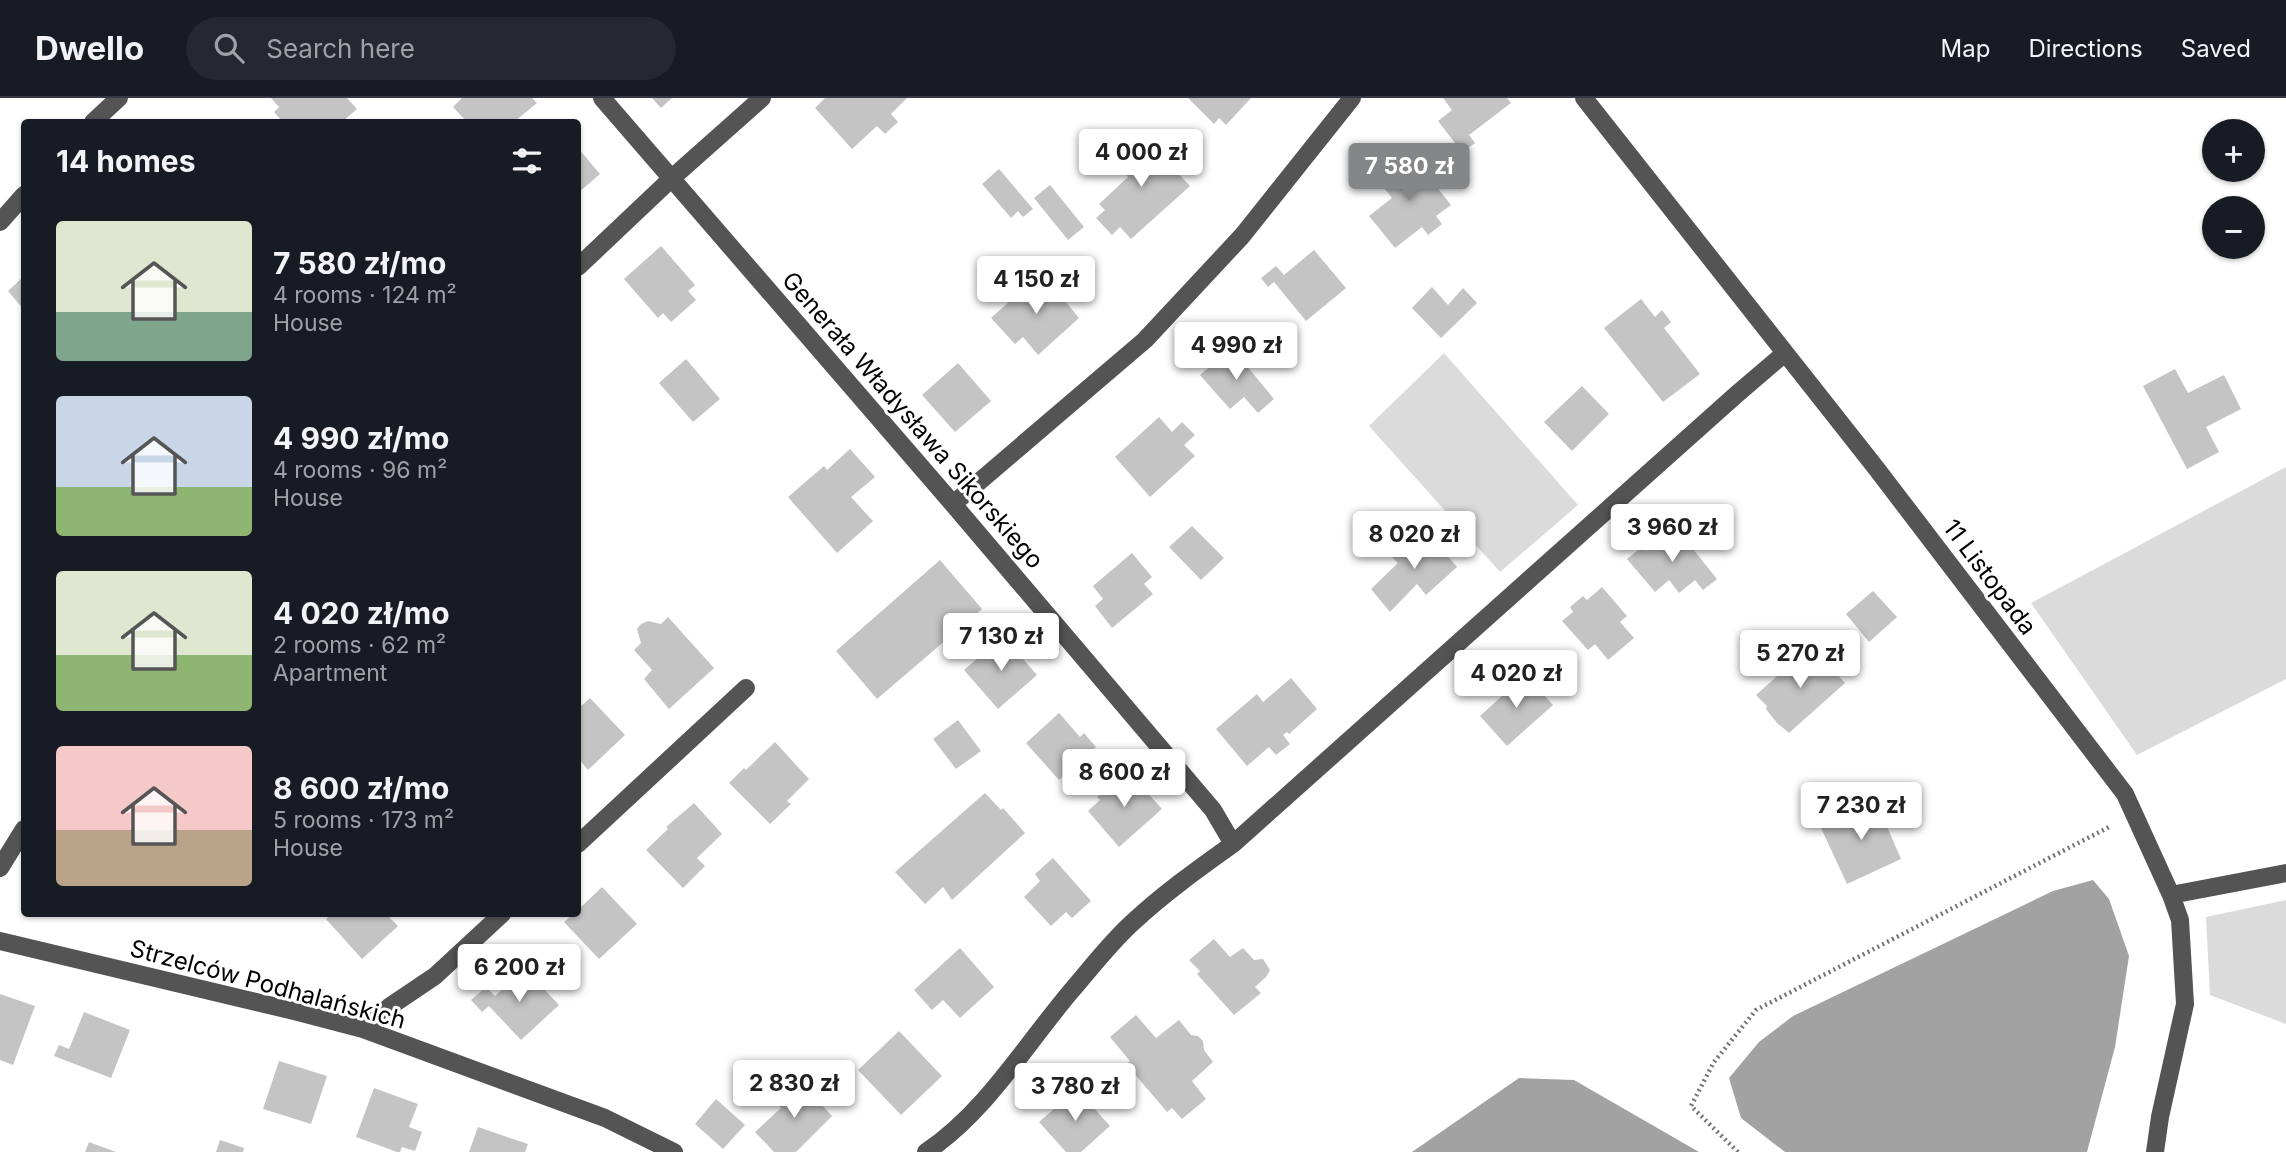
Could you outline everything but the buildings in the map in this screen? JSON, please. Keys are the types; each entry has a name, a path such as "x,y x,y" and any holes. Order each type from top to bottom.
{"street":[{"path":"96,119 119,98"},
{"name":"Generała Władysława Sikorskiego","path":"602,98 1213,810 1233,844"},
{"path":"581,264 671,178 762,98"},
{"path":"953,504 1145,340 1242,236 1352,98"},
{"name":"11 Listopada","path":"1584,98 1885,479 2125,794 2180,920 2185,1004 2155,1152"},
{"path":"0,222 21,198"},
{"path":"926,1152 946,1138 989,1092 1071,990 1131,923 1192,873 1233,844 1785,353"},
{"path":"581,841 746,688"},
{"path":"0,868 21,834"},
{"path":"2171,895 2286,873"},
{"path":"363,1029 389,1007 435,976 499,917"},
{"name":"Strzelców Podhalańskich","path":"0,941 363,1029 605,1118 674,1152"}],"path":[{"path":"1738,1152 1691,1106 1714,1062 1756,1010 2134,814"}],"shaded area":[{"path":"1444,353 1578,505 1500,572 1369,426"},
{"path":"2286,467 2286,679 2137,755 2031,603"},
{"path":"2093,880 2109,899 2129,956 2115,1047 2087,1152 1785,1152 1741,1118 1729,1078 1759,1042 1793,1016 2053,891"},
{"path":"2286,900 2286,1024 2210,995 2206,917"},
{"path":"1519,1078 1574,1080 1699,1152 1412,1152"}]}
